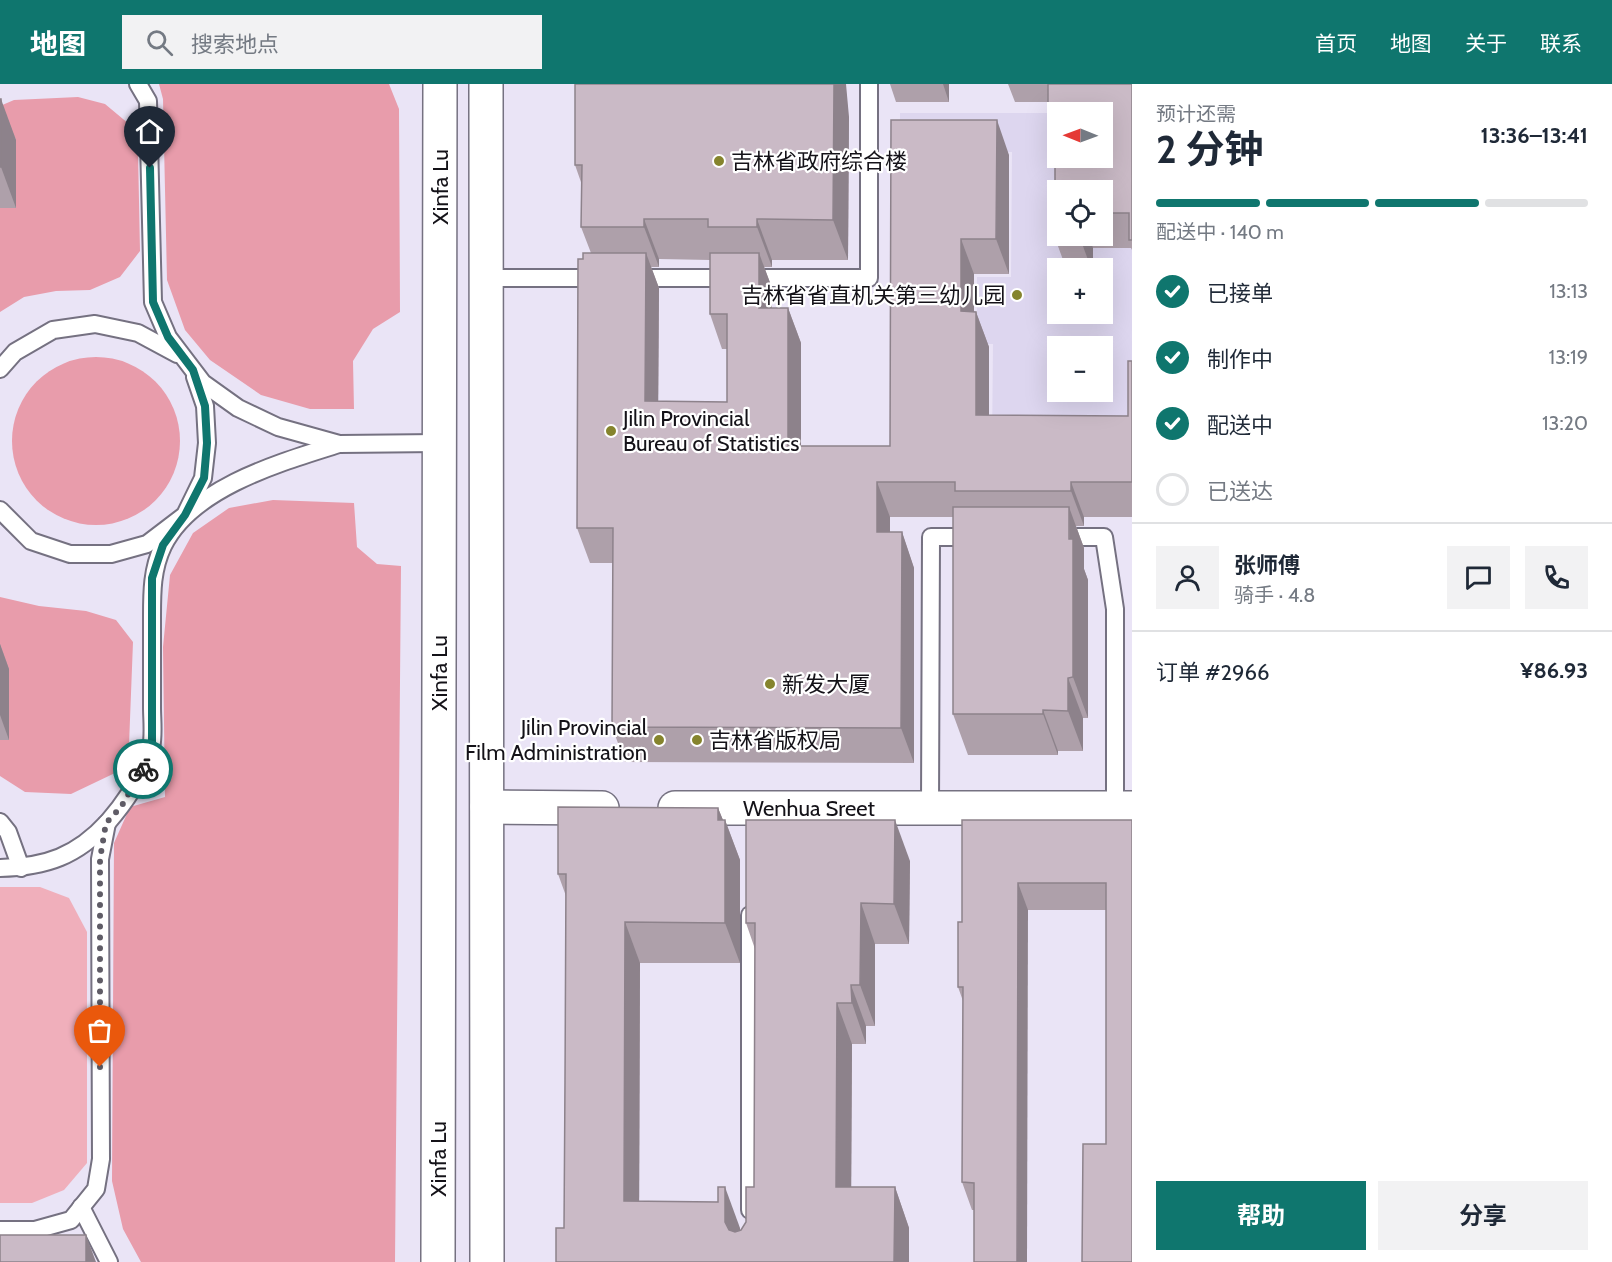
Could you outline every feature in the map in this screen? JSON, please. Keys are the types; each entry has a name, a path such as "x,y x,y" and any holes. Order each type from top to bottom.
{"main road":[{"name":"Xinfa Lu","path":"438,1262 440,84"},
{"name":"Xinfa Lu","path":"486,84 487,1262"},
{"name":"Wenhua Sreet","path":"487,807 637,808 750,814 930,808 1124,808"}],"lane":[{"path":"138,84 148,101 153,302 168,337 203,384 238,408 278,427 339,444 439,443"},
{"path":"486,278 868,278 869,84"},
{"path":"0,369 15,352 53,330 95,324 138,333 188,364 205,406 207,443 204,478 185,515 163,545 152,578 152,746 140,777 121,807 93,838 62,858 21,868 0,868"},
{"path":"0,510 31,541 70,554 111,554 147,544 225,488 274,465 339,444"},
{"path":"930,808 931,537 989,537"},
{"path":"1047,537 1104,537 1115,609 1124,808"},
{"path":"0,822 8,832 21,868"},
{"path":"0,1230 35,1230 71,1220 96,1189 101,1160 100,859 106,823"},
{"path":"750,904 750,1226"},
{"path":"81,1208 109,1262"}],"shaded area":[{"path":"159,84 389,84 399,109 400,312 373,329 353,361 354,409 310,409 261,395 210,360 185,330 167,280 163,99"},
{"path":"78,97 105,104 129,124 138,152 140,251 120,277 90,290 56,291 24,297 0,312 0,208 16,207 16,140 0,106 14,100"},
{"name":"吉林省省直机关第三幼儿园","path":"900,113 1047,113 1047,168 1113,168 1113,165 1132,167 1132,448 992,448 993,344 977,344 977,277 1011,277 1012,152 900,152"},
{"path":"96,357 128,364 155,382 173,409 180,441 173,473 155,500 128,518 96,525 64,518 37,500 19,473 12,441 19,409 37,382 64,364"},
{"path":"273,500 354,503 357,547 377,564 401,566 395,1262 141,1262 123,1229 112,1181 114,843 130,807 165,797 163,647 170,575 193,533 229,508"},
{"path":"0,597 39,606 86,611 116,620 133,642 129,745 115,773 71,794 25,792 0,776 0,740 9,739 9,670 0,670"},
{"path":"0,887 40,887 69,898 87,932 87,1163 64,1190 32,1203 0,1203"}],"building":[{"name":"吉林省政府综合楼","path":"575,84 834,84 833,220 757,219 757,227 708,227 708,219 644,219 644,227 581,227 582,165 575,165"},
{"path":"1048,84 1132,84 1132,240 1129,240 1129,213 1113,213 1113,180 1055,180 1055,168 1113,168 1113,102 1048,102"},
{"path":"1,99 1,167 0,167"},
{"path":"891,120 997,120 996,239 961,239 961,311 976,312 976,415 1128,416 1128,361 1132,361 1132,482 1071,482 1071,491 955,491 955,482 877,482 877,532 902,532 901,728 612,727 613,528 577,528 578,259 583,259 583,253 646,253 645,401 727,402 727,314 710,314 710,253 759,253 759,308 788,308 788,446 890,446"},
{"path":"953,507 1069,507 1069,539 1073,539 1073,677 1068,678 1068,711 1043,710 1043,714 953,714"},
{"path":"558,807 718,808 718,820 725,820 725,923 625,922 624,1201 718,1202 718,1187 725,1187 725,1222 729,1230 735,1232 741,1230 746,1222 746,1187 754,1187 755,923 746,923 746,820 895,820 894,904 861,903 860,985 851,985 852,1003 837,1003 836,1187 895,1187 894,1262 556,1262 556,1228 564,1228 566,874 558,874"},
{"path":"962,820 1132,820 1132,1262 1082,1262 1083,1144 1106,1144 1106,883 1018,883 1017,1262 974,1262 974,1183 962,1182 963,987 958,987 958,922 962,922"},
{"path":"0,1235 86,1235 86,1262 0,1262"}],"way so far":[{"path":"100,1067 100,859 106,823 121,807 143,769"}],"place":[{"name":"吉林省政府综合楼","path":"719,161"},
{"name":"吉林省省直机关第三幼儿园","path":"1017,295"},
{"name":"Jilin Provincial Bureau of Statistics","path":"611,431"},
{"name":"新发大厦","path":"770,684"},
{"name":"Jilin Provincial Film Administration","path":"659,740"},
{"name":"吉林省版权局","path":"697,740"}],"route":[{"path":"143,769 152,746 152,578 163,545 185,515 204,478 207,443 205,406 193,370 168,337 153,302 150,168"}]}
